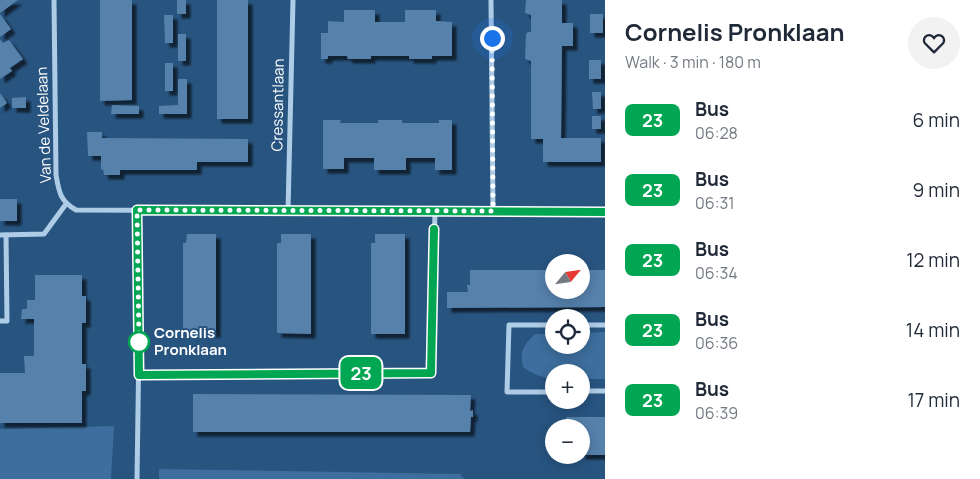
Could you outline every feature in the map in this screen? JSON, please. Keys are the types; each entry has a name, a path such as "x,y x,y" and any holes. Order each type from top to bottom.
{"street":[{"name":"Van de Veldelaan","path":"54,0 56,175 59,192 66,204"},
{"name":"Cressantlaan","path":"288,211 293,0"},
{"path":"492,0 493,211"},
{"path":"0,321 7,321 3,235 44,234 66,204 76,210 605,212"},
{"path":"137,210 139,375 137,479"},
{"path":"139,375 431,373 435,211"},
{"path":"545,325 510,325 507,392 545,392"},
{"path":"590,325 605,325"},
{"path":"590,391 605,391"}],"shaded area":[{"path":"605,332 605,379 590,379 590,364 545,364 545,377 530,372 523,367 523,349 535,334 545,334 545,354 590,354 590,333"},
{"path":"114,426 111,479 0,479 0,429"},
{"path":"159,469 460,474 464,479 159,479"}],"building":[{"path":"0,0 18,0 0,13"},
{"path":"100,0 132,0 132,100 100,101"},
{"path":"177,0 186,0 186,14 177,14"},
{"path":"217,0 248,0 248,119 217,119"},
{"path":"526,0 562,0 562,23 573,23 573,46 562,46 561,138 601,138 601,162 543,162 543,139 531,139 531,61 525,59 526,34 531,32 531,15 525,13"},
{"path":"344,10 375,10 375,22 405,22 405,10 436,10 436,21 452,22 452,56 432,56 432,59 409,59 409,56 371,56 371,59 348,59 347,56 328,56 328,59 321,59 321,33 328,33 328,21 344,22"},
{"path":"0,14 11,29 0,37"},
{"path":"590,14 603,14 603,33 590,33"},
{"path":"164,15 173,15 173,43 165,43"},
{"path":"178,34 186,34 186,61 178,61"},
{"path":"0,39 3,43 9,40 23,59 10,68 12,71 0,79"},
{"path":"589,60 601,60 601,79 589,79"},
{"path":"165,63 173,63 173,91 165,91"},
{"path":"178,79 187,79 187,114 159,114 159,106 178,105"},
{"path":"592,92 601,92 601,109 593,109"},
{"path":"0,93 7,103 0,108"},
{"path":"26,97 26,108 12,108 12,98"},
{"path":"112,105 139,106 139,114 111,114"},
{"path":"592,116 601,116 601,129 592,129"},
{"path":"323,120 341,120 340,123 378,123 378,120 402,120 402,123 439,123 439,120 452,120 452,170 435,170 435,158 406,158 406,170 374,170 374,158 344,158 344,169 323,169"},
{"path":"87,132 102,132 102,138 248,139 248,162 197,162 197,170 120,170 120,175 104,175 103,169 101,170 101,156 88,156"},
{"path":"0,199 17,199 17,221 0,221"},
{"path":"187,234 216,234 216,333 183,333 183,243 186,243"},
{"path":"281,234 311,234 311,334 277,333 277,243 281,243"},
{"path":"375,234 405,234 405,334 371,334 371,243 375,243"},
{"path":"470,270 545,270 545,299 590,299 590,270 605,270 605,307 447,308 447,292 468,292 467,285 470,285"},
{"path":"35,275 82,275 82,296 86,296 86,323 82,323 82,364 86,364 86,391 82,391 82,423 0,423 0,373 25,373 24,356 34,356 34,319 21,319 22,309 27,309 27,300 35,300"},
{"path":"193,394 471,395 470,411 473,410 473,417 471,417 470,432 193,432"},
{"path":"566,417 605,417 605,455 590,455 590,419 566,419"}],"bus line":[{"name":"23","path":"434,229 431,373 139,375 137,210 605,212"}],"place":[{"name":"Cornelis Pronklaan","path":"139,342"}],"route":[{"path":"139,342 137,210 493,211 492,38"}]}
